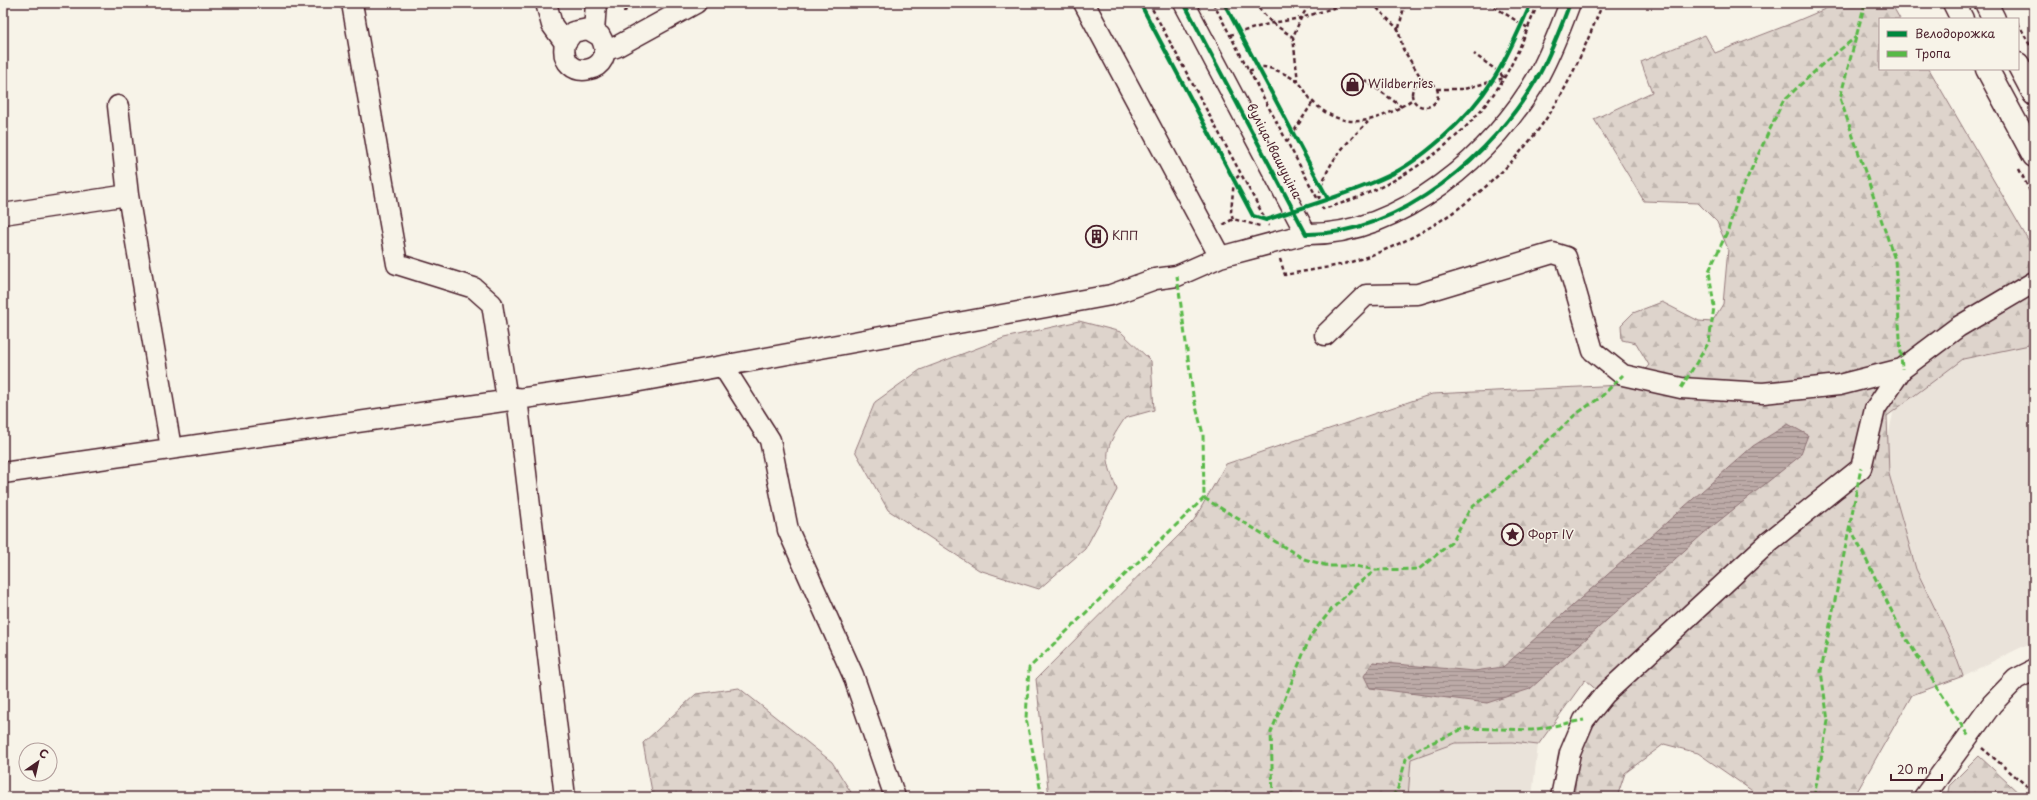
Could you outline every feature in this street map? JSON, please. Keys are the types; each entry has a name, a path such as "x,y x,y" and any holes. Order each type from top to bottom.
{"main road":[{"path":"1954,3 1962,18"},
{"path":"1986,3 1994,18"},
{"path":"2019,66 2034,94"},
{"path":"1989,70 2034,156"}],"street":[{"path":"352,3 397,264 474,288 492,304 512,399 565,797"},
{"path":"546,3 552,25 565,43"},
{"path":"594,32 596,3"},
{"path":"605,50 616,47 696,3"},
{"path":"1084,3 1220,257"},
{"name":"вуліца Івашуціна","path":"1184,3 1306,234"},
{"path":"3,472 629,383 1111,295 1155,279 1177,276 1220,257 1306,234 1342,232 1395,213 1437,188 1481,150 1512,115 1539,75 1570,3"},
{"path":"580,29 594,32 600,36 605,50 600,63 588,70 574,68 568,63 563,50 565,43 573,32 580,29"},
{"path":"118,106 128,195 171,448"},
{"path":"3,214 128,195"},
{"path":"1325,335 1366,295 1418,294 1553,253 1566,257 1593,351 1623,375 1681,388 1763,393 1840,385 1902,369"},
{"path":"1561,797 1570,753 1584,720 1605,694 1770,541 1862,468 1875,409 1902,369 1958,327 2034,282"},
{"path":"723,366 770,440 788,530 853,675 895,797"},
{"path":"1924,797 1992,704 2016,679 2034,670"}],"path":[{"path":"623,12 638,3"},
{"path":"1149,3 1269,227"},
{"path":"1213,3 1287,142 1321,201"},
{"path":"1254,3 1272,23 1293,37"},
{"path":"1298,83 1293,37 1301,18 1310,3"},
{"path":"1230,35 1272,23 1301,18 1349,3"},
{"path":"1372,3 1398,29"},
{"path":"1405,3 1398,29 1402,49 1423,81"},
{"path":"1488,3 1528,28"},
{"path":"1368,121 1337,154 1321,186 1321,201 1323,209 1392,182 1423,163 1464,127 1485,105 1504,78 1528,28 1538,3"},
{"path":"1519,30 1525,17"},
{"path":"2019,25 2034,52"},
{"path":"1236,27 1243,40"},
{"path":"1474,54 1499,72 1504,78"},
{"path":"1255,61 1262,75"},
{"path":"1489,87 1502,66"},
{"path":"1249,71 1265,67 1280,72 1298,83 1313,102 1329,115 1345,120 1368,121 1385,116 1402,107 1413,99 1414,88 1423,81 1429,81 1438,89 1464,89 1504,78"},
{"path":"1365,80 1402,107"},
{"path":"1413,99 1422,107 1433,105 1437,100 1438,89"},
{"path":"1287,142 1313,102"},
{"path":"1289,126 1296,140"},
{"path":"1230,173 1240,192"},
{"path":"1233,219 1231,212 1234,180 1241,174"},
{"path":"1317,179 1324,192"},
{"path":"1259,218 1266,220 1321,201"},
{"path":"1969,737 2034,792"}],"shaded area":[{"path":"2034,314 2034,641 1963,676 1877,489 1895,404 1944,354"},
{"path":"1788,424 1808,435 1800,456 1704,533 1530,689 1487,703 1370,688 1364,676 1373,662 1474,671 1503,667 1753,446"},
{"path":"1512,742 1538,745 1532,797 1408,797 1411,759 1455,743"}],"green space":[{"path":"1833,3 1891,3 1899,18 1879,18 1879,70 1930,70 2034,250 2034,344 1963,359 1887,416 1889,474 1916,569 1950,640 1963,676 1912,695 1854,797 1761,797 1698,753 1664,744 1625,773 1617,797 1574,797 1579,753 1600,693 1585,680 1538,745 1512,742 1455,743 1411,759 1408,797 1049,797 1036,679 1194,520 1226,464 1432,394 1622,385 1638,378 1649,365 1636,343 1622,340 1621,325 1633,313 1662,302 1699,321 1712,322 1723,304 1728,249 1717,222 1698,203 1644,201 1594,119 1652,92 1641,62 1705,35 1715,53 1825,9"},
{"path":"1079,321 1121,332 1151,361 1154,410 1125,418 1109,446 1108,453 1108,460 1117,490 1085,549 1039,589 979,570 888,510 855,451 875,402 920,370 1004,338"},
{"path":"739,688 832,762 854,797 653,797 643,743 696,694"},
{"path":"1979,756 2023,797 1947,797 1949,786"}],"marked path":[{"path":"1865,3 1840,98 1895,260 1902,369"},
{"path":"1681,388 1709,342 1714,307 1709,271 1728,230 1738,198 1783,101 1826,61 1856,37"},
{"path":"1042,797 1026,718 1029,668 1204,498 1203,434 1193,395 1177,276"},
{"path":"1204,498 1304,559 1329,566 1355,566 1376,570 1419,569 1452,542 1470,509 1500,485 1576,414 1601,397 1623,375"},
{"path":"1814,797 1828,721 1821,671 1861,468"},
{"path":"1850,527 1902,632 1969,737"},
{"path":"1273,797 1271,732 1311,635 1332,609 1356,585 1376,570"},
{"path":"1392,797 1398,788 1406,759 1420,748 1465,728 1532,730 1584,720"}],"cycle path":[{"path":"1140,3 1253,216 1266,220 1343,194 1388,176 1402,169 1428,150 1457,124 1484,93 1513,44 1531,3"},
{"path":"1184,3 1306,234 1341,231 1376,221 1409,205 1441,184 1471,160 1497,133 1520,104 1539,75 1552,49 1570,3"},
{"path":"1224,3 1328,199"}],"place":[{"name":"Wildberries","path":"1353,84"},
{"name":"КПП","path":"1097,236"},
{"name":"Форт IV","path":"1513,535"}]}
